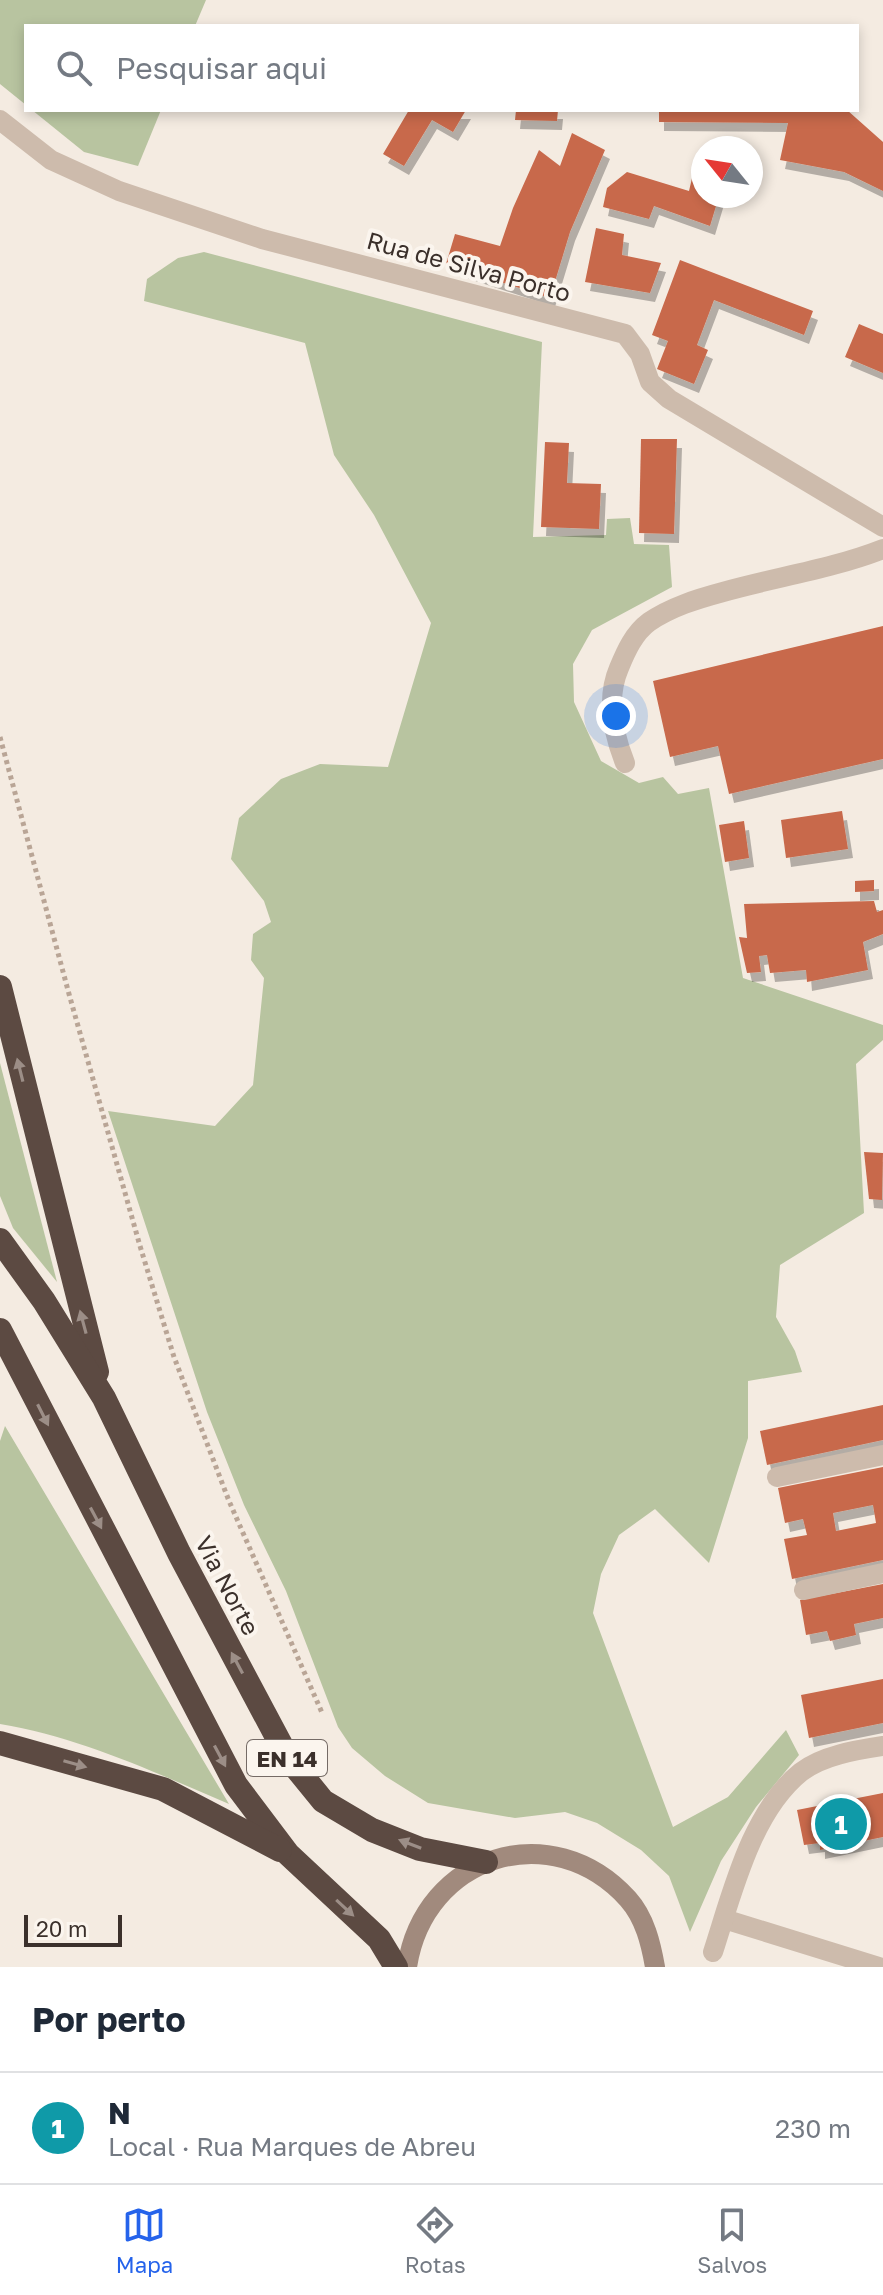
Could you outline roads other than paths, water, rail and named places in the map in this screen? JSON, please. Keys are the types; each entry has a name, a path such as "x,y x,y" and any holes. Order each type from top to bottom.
{"highway":[{"path":"0,987 104,1398"},
{"name":"Via Norte","path":"0,1240 44,1301 104,1398 179,1553 288,1758 323,1801 372,1830 420,1849 486,1862"},
{"name":"EN 14","path":"0,1330 236,1785 288,1854 379,1939 396,1967"},
{"path":"0,1743 163,1789 288,1854"}],"main road":[{"path":"407,1967 410,1944 427,1909 452,1881 486,1862 524,1853 564,1858 601,1874 630,1901 649,1936 655,1967"}],"street":[{"name":"Rua de Silva Porto","path":"0,120 51,160 119,191 262,239 625,334 640,354 650,382 669,399 883,527"},
{"path":"625,763 614,735 612,684 628,645 647,623 685,602 854,560 883,549"},
{"path":"777,1477 883,1455"},
{"path":"804,1590 883,1573"},
{"path":"713,1952 747,1849 778,1798 802,1772 825,1760 883,1746"},
{"path":"724,1919 879,1967"}],"place":[{"name":"N","path":"841,1824"}]}
